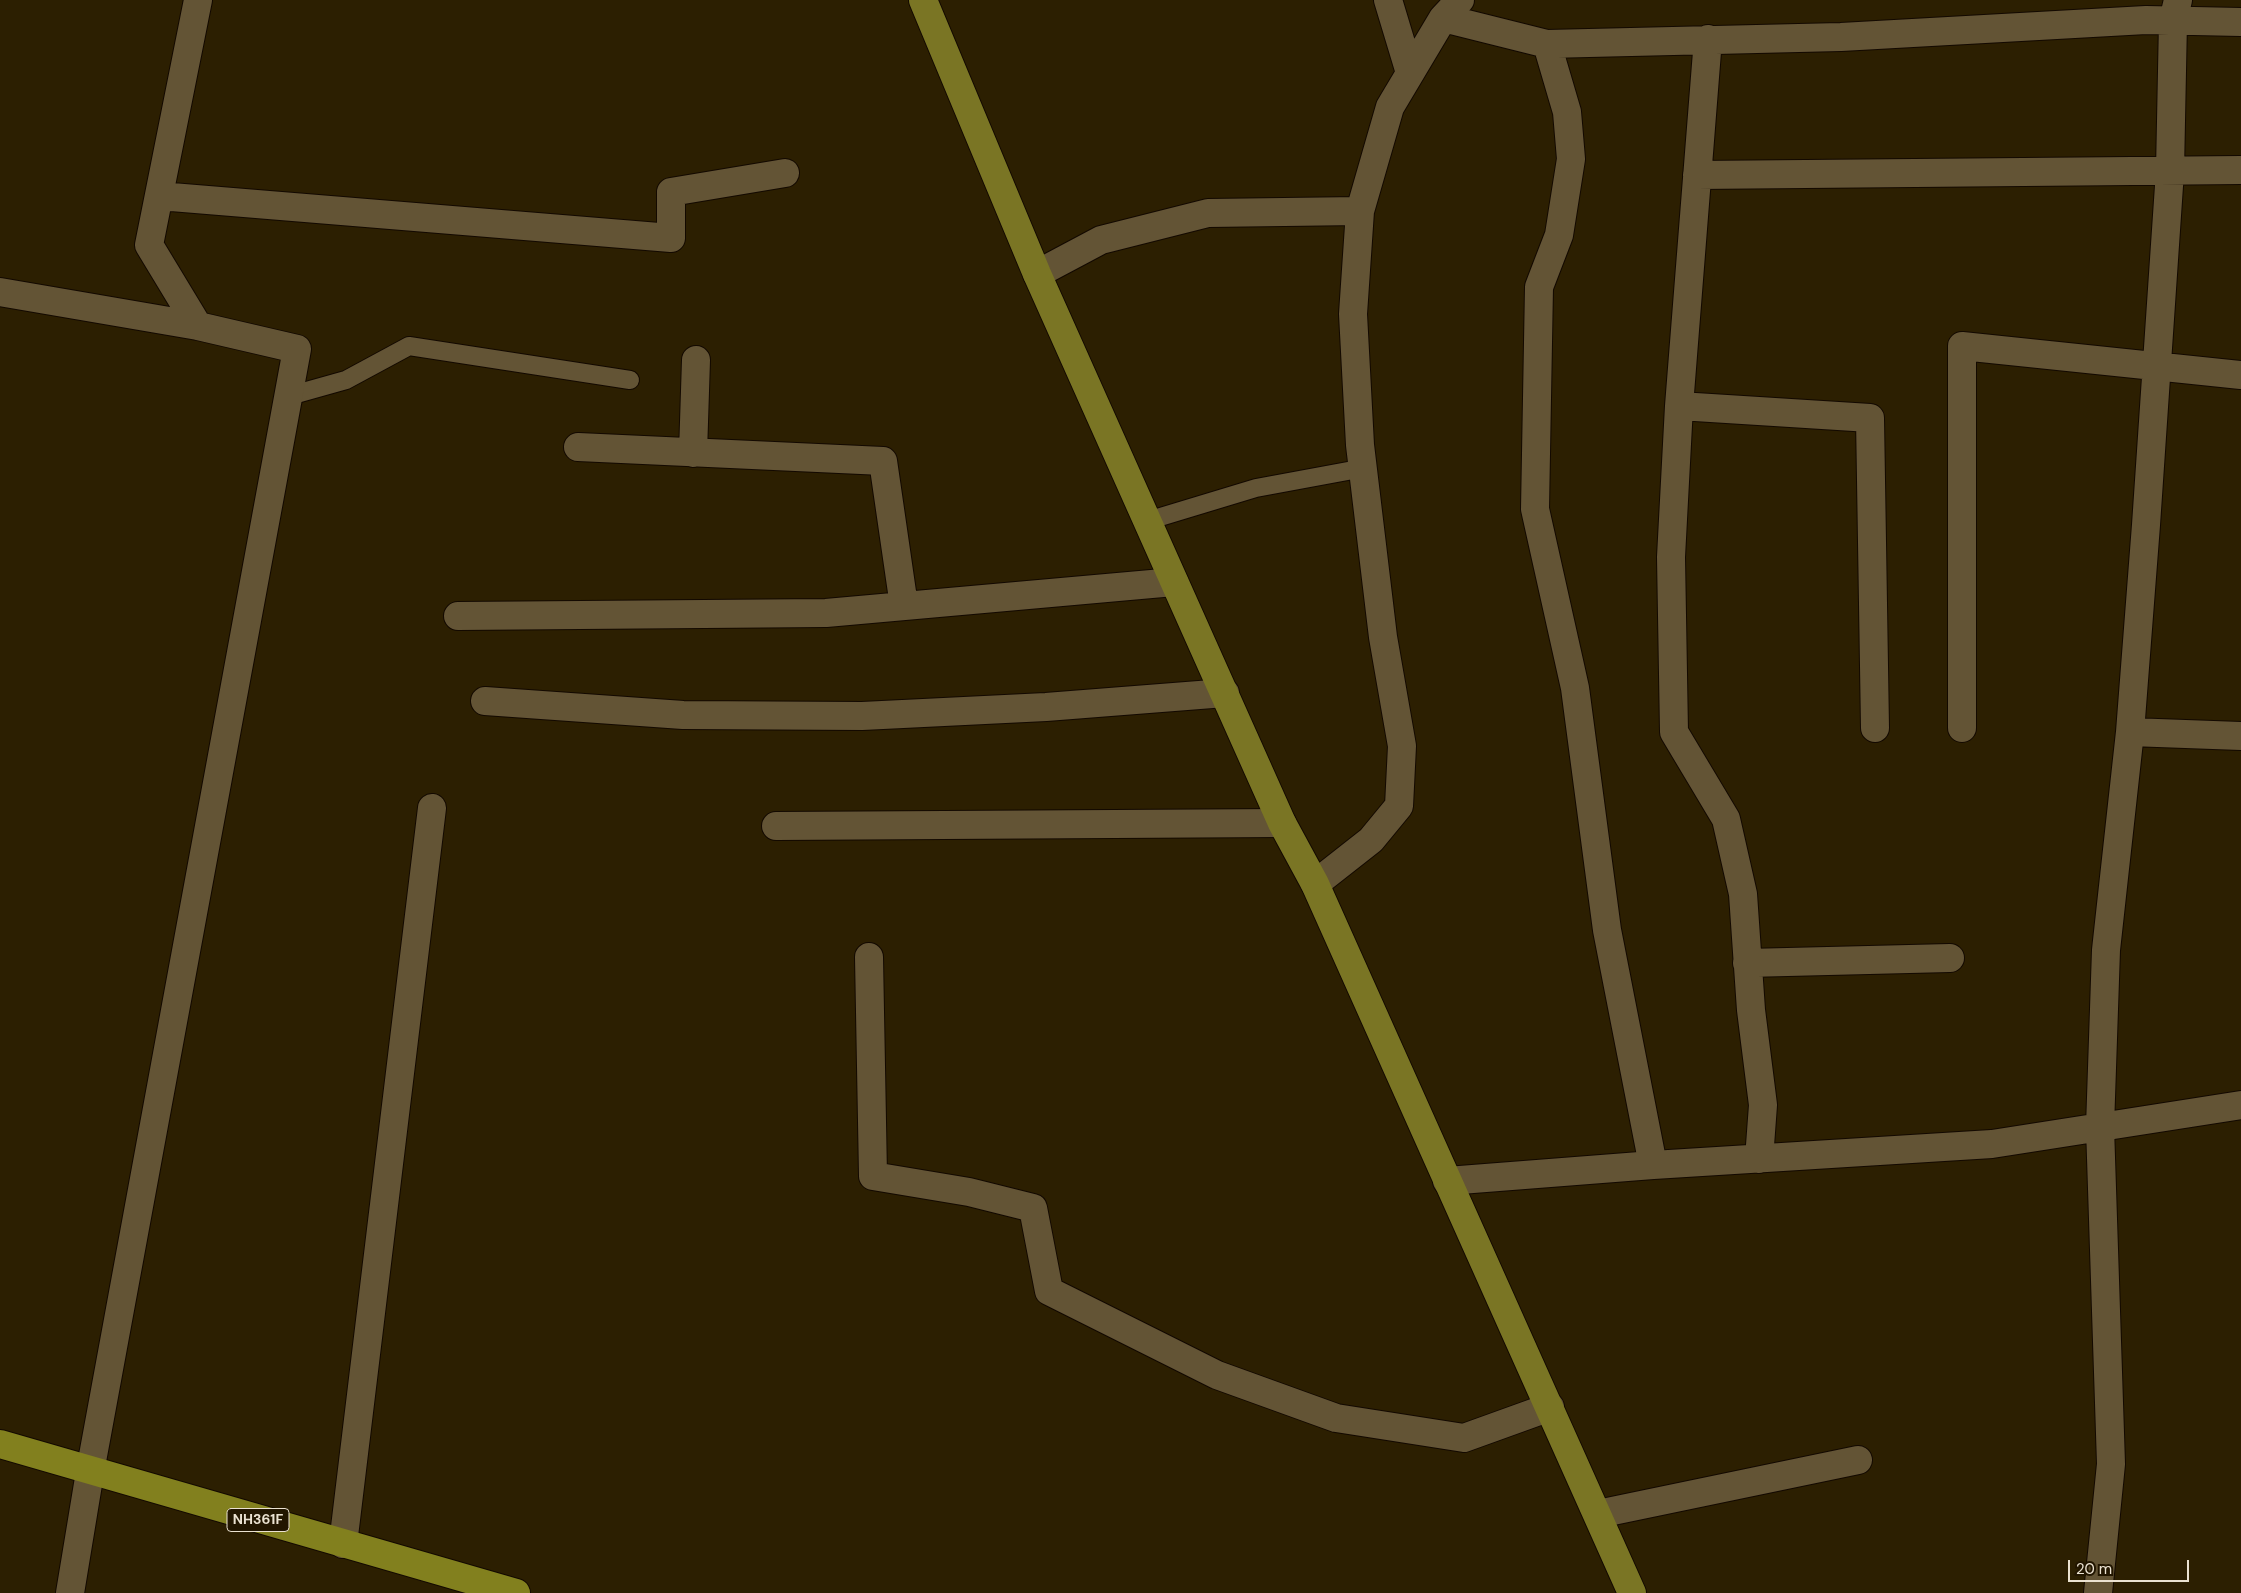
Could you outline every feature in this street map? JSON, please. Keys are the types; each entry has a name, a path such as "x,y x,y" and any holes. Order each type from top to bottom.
{"highway":[{"name":"NH361F","path":"0,1444 90,1472 516,1593"}],"main road":[{"path":"924,0 1038,274 1174,582 1282,823 1315,884 1632,1593"}],"street":[{"path":"198,0 149,245 198,326"},
{"path":"1388,0 1410,73"},
{"path":"1315,884 1371,840 1400,806 1402,746 1383,638 1364,468 1353,314 1360,211 1390,107 1451,9 1547,44 1841,37 2146,20 2176,10 2241,22"},
{"path":"2098,1593 2111,1464 2100,1127 2106,950 2130,732 2170,171 2176,10"},
{"path":"1708,39 1679,406 1671,557 1674,732 1726,819 1743,894 1750,1010 1763,1105 1759,1159"},
{"path":"1547,44 1567,112 1571,160 1559,235 1539,286 1535,509 1575,688 1607,930 1653,1165"},
{"path":"1697,175 2241,170"},
{"path":"159,196 671,238 671,192 785,173"},
{"path":"1038,274 1101,240 1208,213 1360,211"},
{"path":"0,292 198,326 297,349 90,1472 70,1593"},
{"path":"1962,728 1962,346 2241,375"},
{"path":"693,453 696,360"},
{"path":"1679,406 1870,418 1875,728"},
{"path":"578,446 883,461 904,606"},
{"path":"458,616 826,613 1174,582"},
{"path":"485,701 683,716 862,716 1046,707 1225,693"},
{"path":"2130,732 2241,736"},
{"path":"343,1544 432,808"},
{"path":"776,826 1282,823"},
{"path":"869,958 873,1176 969,1192 1033,1208 1049,1291 1216,1375 1336,1418 1464,1438 1550,1406"},
{"path":"1747,963 1950,958"},
{"path":"1447,1181 1653,1165 1992,1144 2241,1105"},
{"path":"1598,1514 1858,1460"}],"lane":[{"path":"289,396 346,380 409,346 630,380"},
{"path":"1148,521 1256,488 1364,468"}]}
